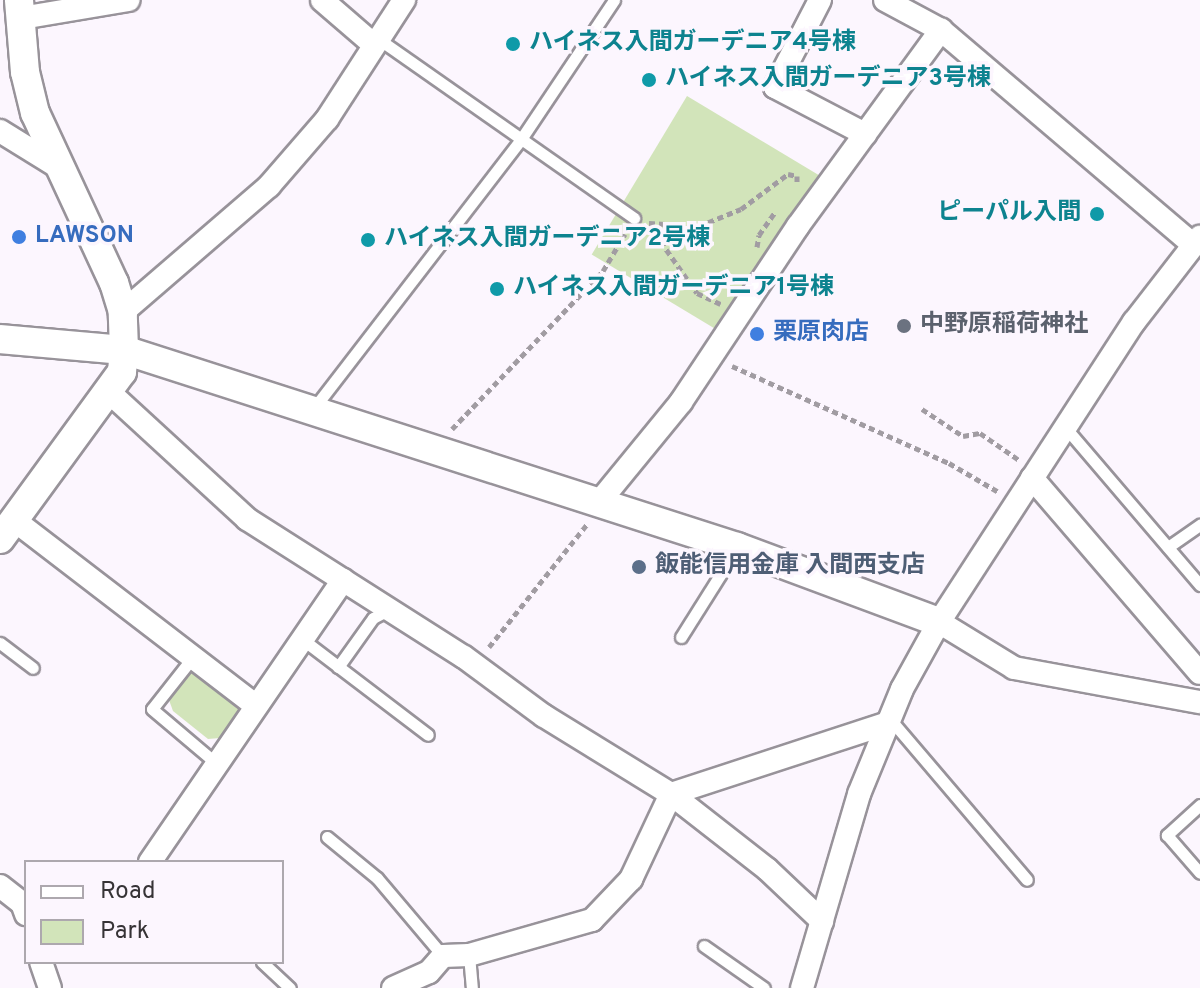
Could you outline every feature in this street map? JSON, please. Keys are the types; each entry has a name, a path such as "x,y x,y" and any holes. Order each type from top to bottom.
{"street":[{"path":"128,0 20,9 25,72 35,113 123,312 124,350 122,372 7,529 193,657 256,706"},
{"path":"322,0 375,41"},
{"path":"123,312 269,186 327,119 404,0"},
{"path":"820,0 775,87 865,134"},
{"path":"802,988 859,794 889,721 939,622 1134,322 1197,241 941,30 885,0"},
{"path":"600,501 712,358 775,260 941,30"},
{"path":"1,133 60,168"},
{"path":"0,339 124,350 434,447 737,547 939,622 1014,668 1200,702"},
{"path":"108,391 247,519 474,664 544,716 671,794 767,869 822,921"},
{"path":"1034,475 1200,673"},
{"path":"151,860 343,580"},
{"path":"393,988 429,972 443,956 469,955 592,920 631,879 671,794 889,721"},
{"path":"0,886 22,903 24,908"},
{"path":"42,964 50,988"}],"lane":[{"path":"314,409 521,139 614,0"},
{"path":"375,41 634,218"},
{"path":"1065,427 1200,585"},
{"path":"1168,547 1200,525"},
{"path":"681,637 737,547"},
{"path":"338,667 373,618 390,609"},
{"path":"302,639 428,735"},
{"path":"0,643 33,668"},
{"path":"193,657 152,709 217,764"},
{"path":"889,721 1027,880"},
{"path":"1200,805 1167,835 1200,873"},
{"path":"327,837 377,878 443,956"},
{"path":"704,946 764,988"},
{"path":"469,955 472,988"},
{"path":"264,964 290,988"}],"path":[{"path":"434,447 603,271 634,218 648,223 699,226 741,209 794,173 799,181 790,194"},
{"path":"775,260 756,241 785,201"},
{"path":"648,223 697,293 739,313"},
{"path":"712,358 949,463 1016,502"},
{"path":"922,409 963,436 980,433 1034,475"},
{"path":"474,664 547,580 600,501"}],"green space":[{"path":"687,96 821,176 725,335 592,255"},
{"path":"198,670 235,698 240,711 220,738 208,739 173,711 169,700 187,674"}],"place":[{"name":"ハイネス入間ガーデニア4号棟","path":"513,44"},
{"name":"ハイネス入間ガーデニア3号棟","path":"649,80"},
{"name":"ピーパル入間","path":"1097,214"},
{"name":"LAWSON","path":"19,237"},
{"name":"ハイネス入間ガーデニア2号棟","path":"368,240"},
{"name":"ハイネス入間ガーデニア1号棟","path":"497,289"},
{"name":"中野原稲荷神社","path":"904,326"},
{"name":"栗原肉店","path":"757,334"},
{"name":"飯能信用金庫 入間西支店","path":"639,567"}]}
